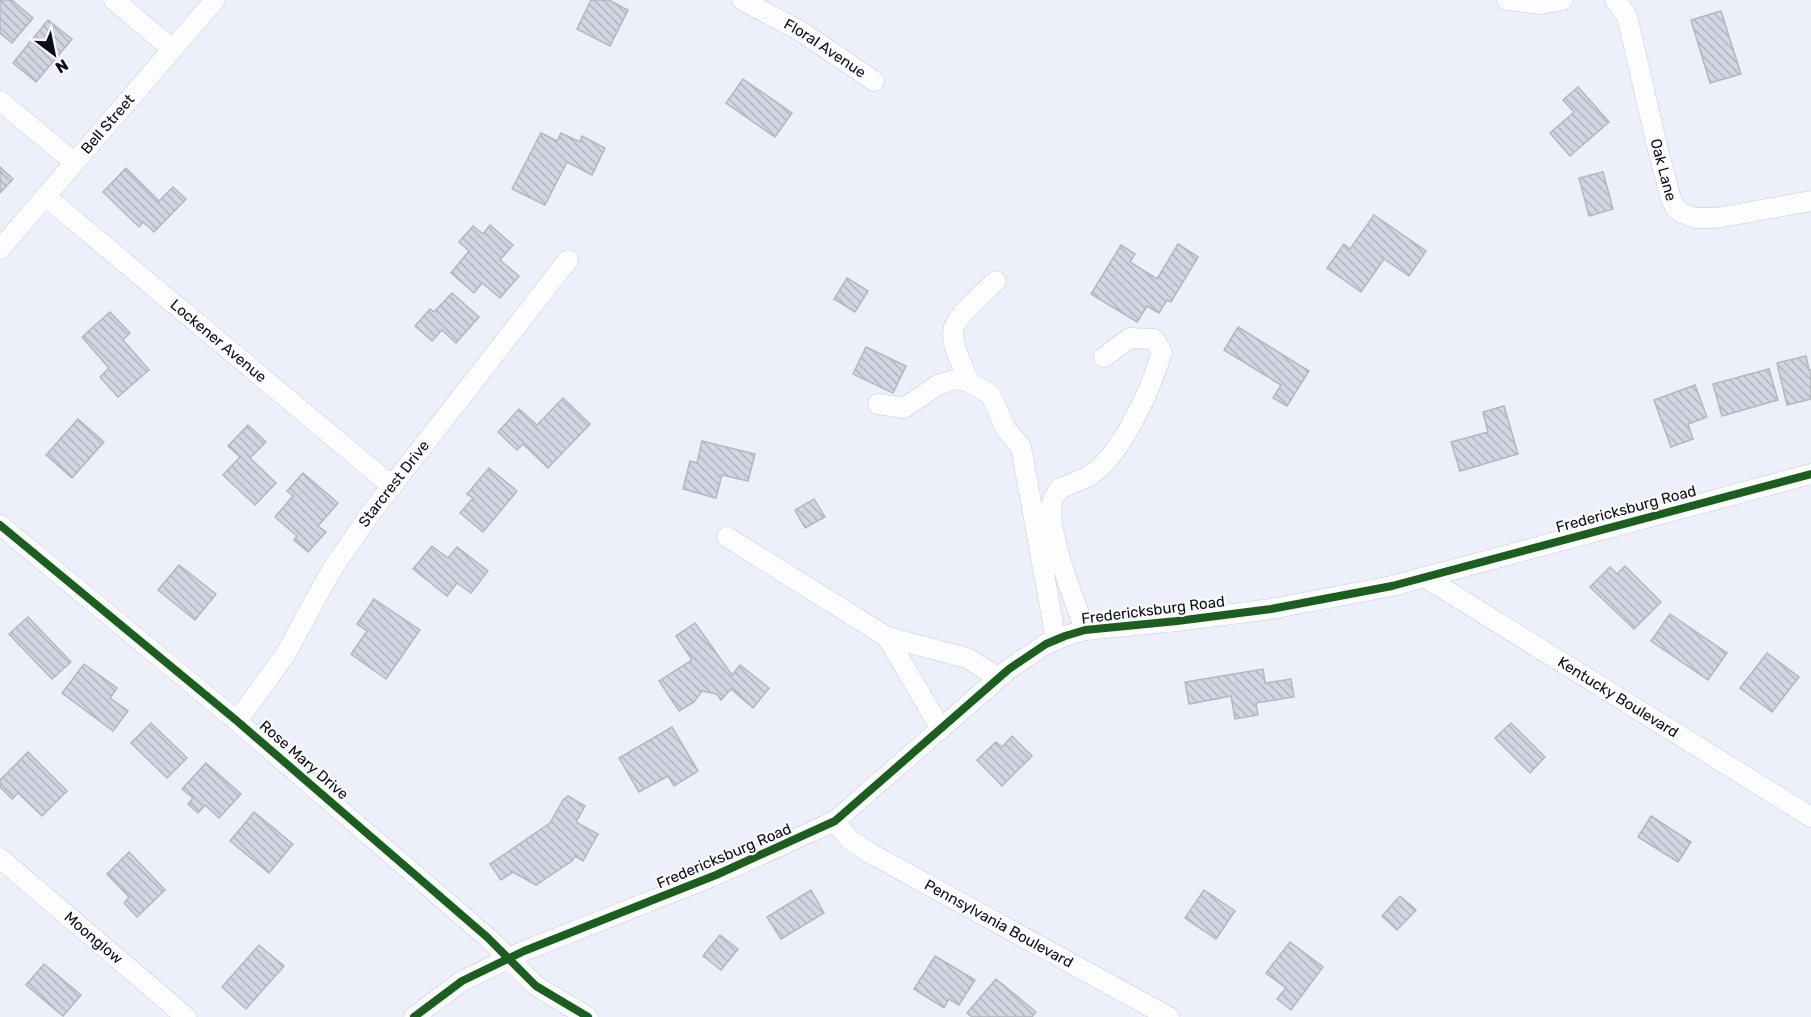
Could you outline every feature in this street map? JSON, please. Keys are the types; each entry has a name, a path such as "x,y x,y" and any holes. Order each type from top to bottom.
{"street":[{"path":"114,0 172,49"},
{"name":"Bell Street","path":"0,249 214,0"},
{"name":"Floral Avenue","path":"743,0 802,32 874,81"},
{"path":"1507,0 1541,4 1563,0"},
{"name":"Oak Lane","path":"1615,0 1627,16 1657,146 1671,199 1676,208 1695,218 1716,218 1811,201"},
{"path":"0,101 74,162"},
{"name":"Lockener Avenue","path":"45,196 392,486"},
{"name":"Starcrest Drive","path":"237,720 285,655 332,571 370,514 568,260"},
{"path":"969,382 955,344 953,330 959,318 996,281"},
{"path":"1085,630 1052,525 1052,502 1059,489 1090,475 1119,446 1154,382 1162,352 1154,339 1130,338 1104,357"},
{"path":"878,404 904,408 938,385 957,380 969,382 990,394 1006,429 1020,447 1056,639"},
{"name":"Fredericksburg Road","path":"414,1017 462,981 534,947 716,875 836,821 999,678 1033,651 1056,639 1085,630 1271,609 1426,578 1811,474"},
{"name":"Rose Mary Drive","path":"0,525 237,720 478,929 536,986 588,1017"},
{"path":"728,537 887,637 967,658 999,678"},
{"name":"Kentucky Boulevard","path":"1426,578 1811,817"},
{"path":"887,637 941,729"},
{"name":"Pennsylvania Boulevard","path":"836,821 850,840 864,849 1169,1017"},
{"name":"Moonglow","path":"0,858 186,1017"}],"building":[{"path":"0,0 12,0 33,18 12,43 0,33"},
{"path":"591,0 609,0 628,10 610,46 577,29"},
{"path":"1721,11 1741,74 1710,83 1691,20"},
{"path":"48,20 72,39 36,82 13,63"},
{"path":"743,79 792,113 775,137 726,103"},
{"path":"1578,87 1609,122 1570,156 1550,133 1574,112 1563,100"},
{"path":"541,133 557,141 561,133 580,142 582,136 605,148 592,175 567,162 545,205 512,189"},
{"path":"0,167 13,179 0,193"},
{"path":"126,168 159,201 173,187 186,199 154,232 143,222 139,227 103,192"},
{"path":"1603,172 1613,209 1589,216 1579,178"},
{"path":"1374,215 1426,251 1409,276 1384,259 1361,292 1327,268 1344,244 1350,249"},
{"path":"490,225 513,245 500,260 519,276 500,298 482,283 474,293 451,273 469,251 459,242 473,226 483,234"},
{"path":"1178,244 1198,257 1171,302 1167,300 1159,313 1147,306 1137,322 1091,294 1121,245 1135,254 1130,262 1157,279"},
{"path":"847,278 868,291 855,312 834,299"},
{"path":"452,293 479,317 456,343 442,330 432,341 415,326 430,309 434,312"},
{"path":"110,312 130,333 123,340 149,370 118,397 100,377 109,368 82,337"},
{"path":"1238,327 1309,371 1287,406 1273,398 1281,385 1224,350"},
{"path":"866,347 906,366 893,393 853,374"},
{"path":"1806,356 1809,370 1811,370 1811,399 1787,405 1777,363"},
{"path":"1769,369 1778,400 1722,416 1713,384"},
{"path":"1695,385 1707,417 1688,424 1693,439 1671,447 1654,400"},
{"path":"563,398 590,424 548,468 523,444 517,450 498,432 519,409 537,425"},
{"path":"1504,406 1518,454 1460,471 1451,442 1488,432 1483,412"},
{"path":"78,419 104,442 72,478 46,455"},
{"path":"248,425 266,442 250,458 276,483 255,505 223,475 240,457 228,446"},
{"path":"702,441 755,454 748,481 722,475 716,498 683,489 690,461 697,463"},
{"path":"489,468 517,491 483,532 460,513 473,498 467,494"},
{"path":"303,473 338,503 318,526 326,532 308,552 294,540 297,536 275,517 293,496 287,491"},
{"path":"814,499 825,517 805,528 795,510"},
{"path":"432,546 448,558 457,547 488,571 471,593 457,583 447,596 413,569"},
{"path":"179,565 216,594 195,620 158,590"},
{"path":"1625,566 1661,602 1634,629 1590,587 1610,567 1617,574"},
{"path":"374,599 420,630 386,679 351,654 367,631 357,624"},
{"path":"1670,614 1727,653 1708,680 1651,641"},
{"path":"28,617 71,662 52,679 9,634"},
{"path":"695,623 732,675 740,665 769,688 753,708 731,689 721,700 717,694 702,691 694,702 679,711 659,681 692,660 676,636"},
{"path":"1767,653 1799,677 1772,712 1740,688"},
{"path":"84,664 117,688 110,698 128,711 113,731 62,693"},
{"path":"1263,669 1265,683 1291,679 1294,697 1256,703 1258,715 1235,719 1231,696 1189,704 1185,682"},
{"path":"151,723 187,758 167,778 131,743"},
{"path":"1511,723 1545,757 1530,773 1495,738"},
{"path":"672,727 698,771 674,786 668,776 639,792 619,758"},
{"path":"1012,736 1032,756 1002,786 977,760 996,742 1002,747"},
{"path":"28,752 67,791 42,816 18,793 12,799 0,787 0,780"},
{"path":"206,763 241,794 219,818 205,805 198,813 188,804 193,798 182,789"},
{"path":"568,796 585,806 576,822 598,834 583,861 575,856 572,861 536,885 513,872 501,880 490,864 550,823 563,800"},
{"path":"254,812 293,844 269,873 230,841"},
{"path":"1651,816 1691,842 1678,862 1638,837"},
{"path":"129,852 165,890 137,917 124,903 129,897 107,874"},
{"path":"811,890 824,913 781,939 767,917"},
{"path":"1204,890 1235,911 1216,939 1185,918"},
{"path":"1400,896 1416,910 1397,930 1382,916"},
{"path":"720,935 738,949 721,970 703,956"},
{"path":"1290,942 1323,967 1291,1010 1277,999 1286,988 1266,973"},
{"path":"259,945 284,966 246,1009 222,987"},
{"path":"935,956 975,980 959,1005 949,999 944,1008 914,989"},
{"path":"44,964 81,995 63,1016 26,985"},
{"path":"996,979 1036,1012 1032,1017 972,1017 967,1013"}],"cycle path":[{"path":"414,1017 462,981 524,951 716,875 835,821 1009,669 1046,644 1065,636 1085,630 1271,609 1392,586 1811,474"},
{"path":"0,525 237,721 487,937 536,986 588,1017"}]}
